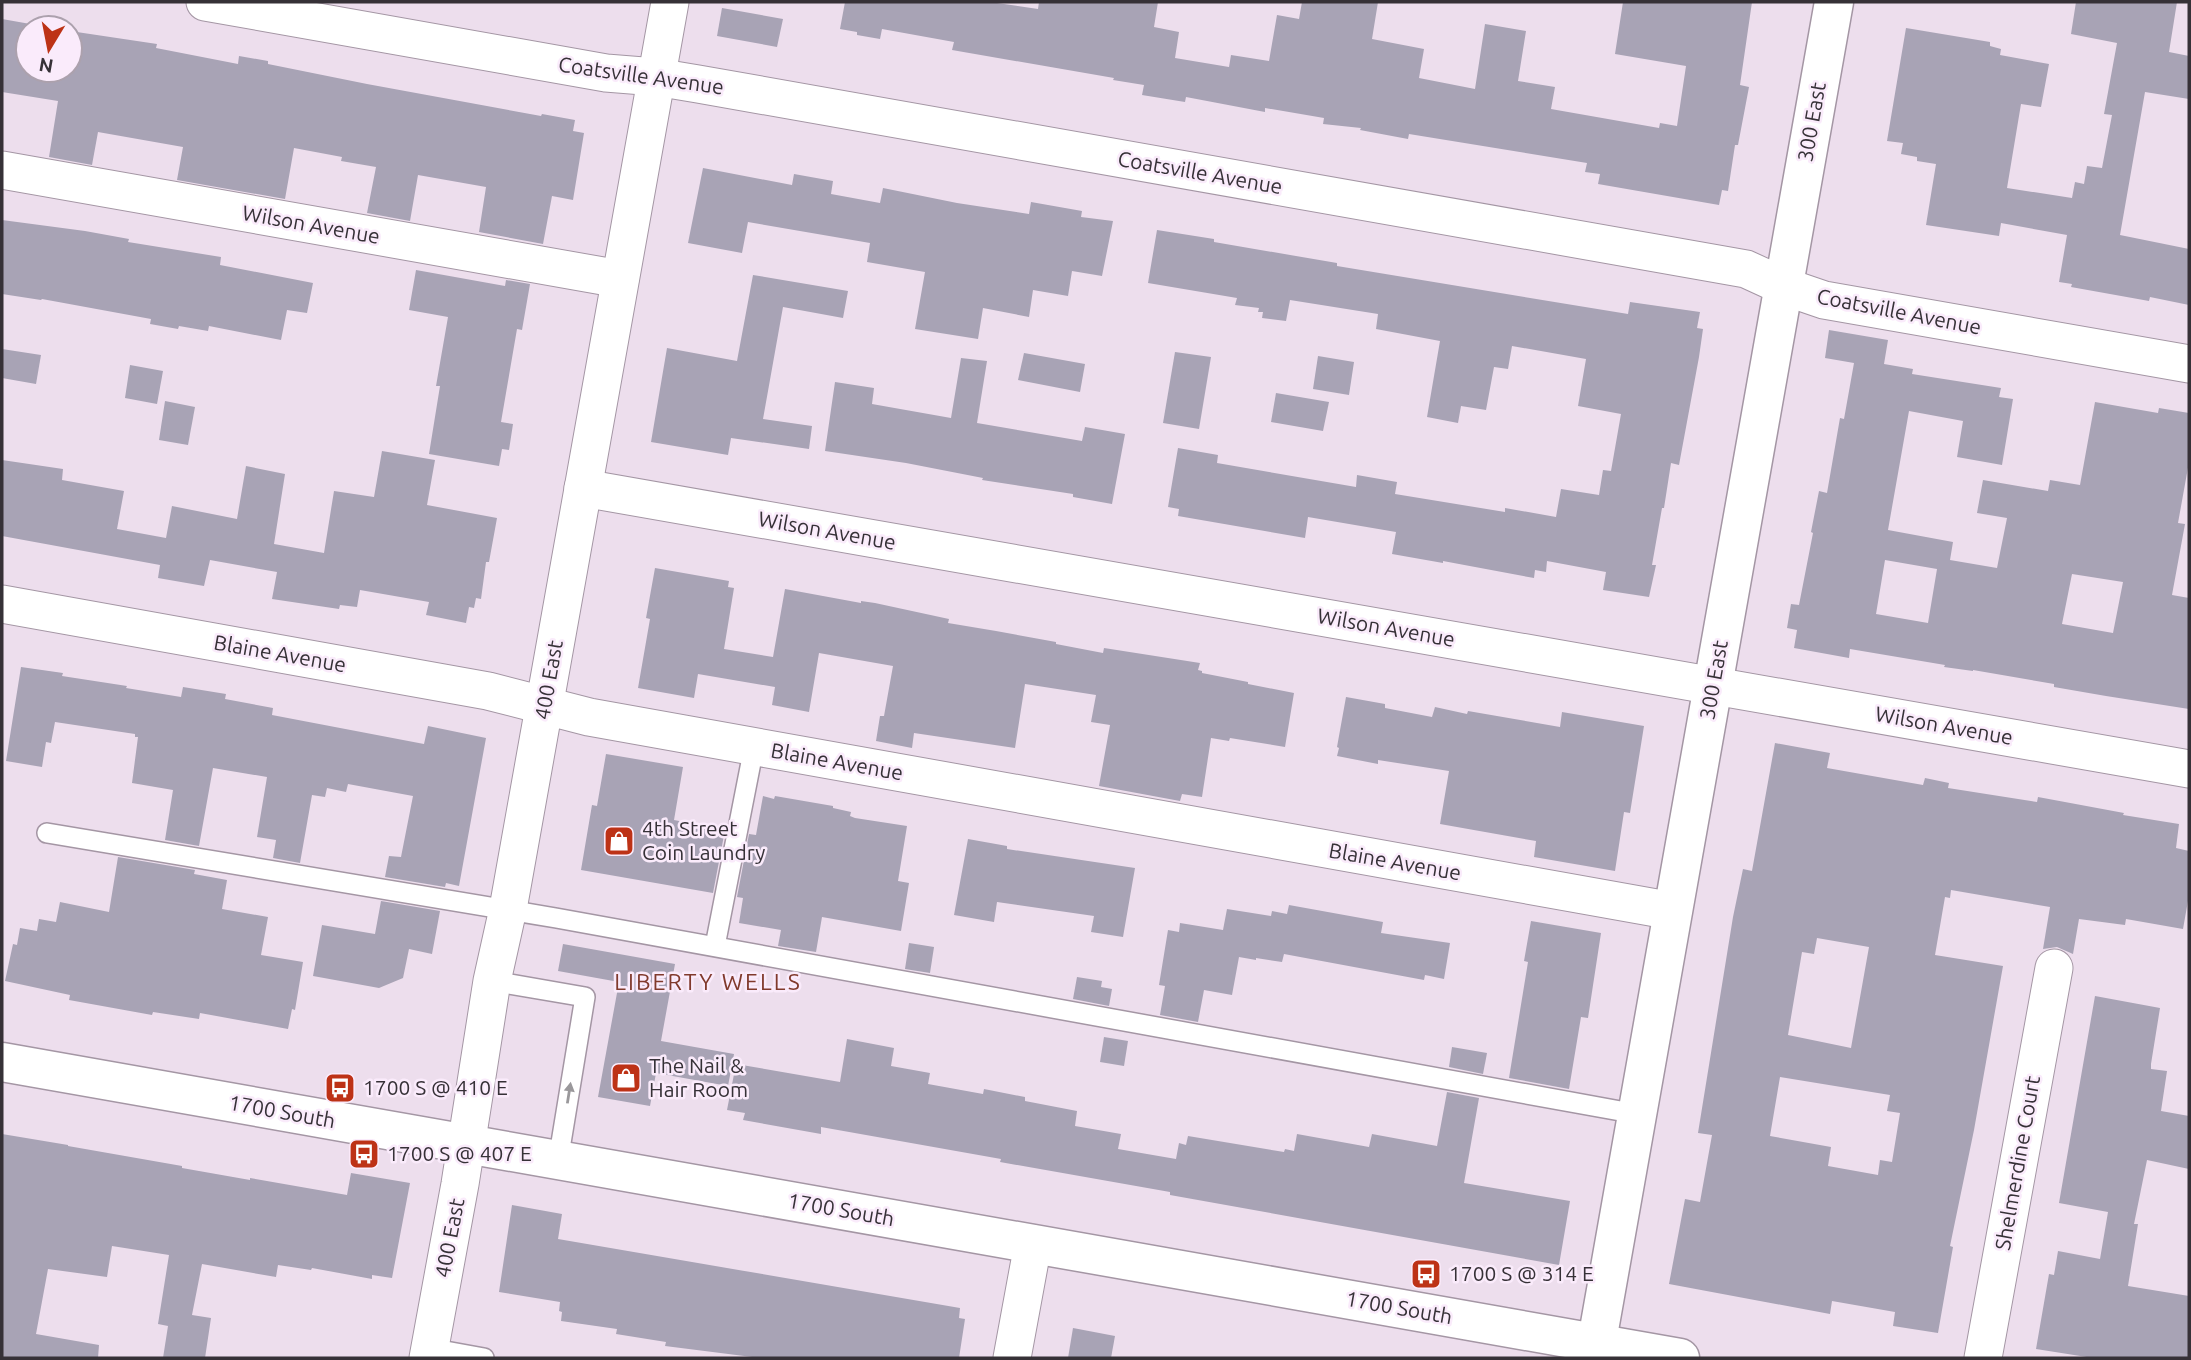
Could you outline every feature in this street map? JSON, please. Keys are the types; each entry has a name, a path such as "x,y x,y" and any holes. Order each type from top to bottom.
{"street":[{"name":"Coatsville Avenue","path":"205,2 606,73 656,77 1746,270 1824,300 2189,364"},
{"name":"400 East","path":"428,1353 492,981 508,909 670,2"},
{"name":"300 East","path":"1595,1351 1834,2"},
{"name":"Wilson Avenue","path":"2,170 620,279"},
{"name":"Wilson Avenue","path":"583,488 2189,769"},
{"name":"Blaine Avenue","path":"2,604 488,691 589,717 1673,911"},
{"name":"Shelmerdine Court","path":"1983,1358 2054,968"},
{"name":"1700 South","path":"2,1062 1033,1244 1595,1351 1680,1358"},
{"path":"1013,1358 1033,1244"}],"lane":[{"path":"716,946 754,747"},
{"path":"47,833 508,909 1637,1114"},
{"path":"492,981 585,997 558,1161"},
{"path":"428,1353 484,1358"}],"building":[{"path":"845,2 990,2 1038,9 1039,2 1158,2 1154,27 1179,32 1175,58 1229,67 1231,55 1269,61 1277,15 1299,19 1302,2 1378,2 1372,39 1424,49 1419,78 1475,89 1485,24 1526,31 1518,81 1555,87 1551,109 1659,128 1660,123 1677,126 1686,66 1615,54 1623,2 1752,2 1740,85 1749,87 1738,145 1735,145 1728,191 1722,190 1719,205 1598,184 1600,174 1585,172 1587,163 1409,134 1408,139 1360,130 1361,128 1323,124 1324,118 1265,108 1265,112 1186,97 1185,102 1142,95 1144,85 952,50 954,42 882,29 880,39 857,35 857,32 840,29"},
{"path":"2076,2 2177,2 2169,52 2189,56 2189,99 2145,92 2120,235 2189,249 2189,305 2150,297 2149,301 2071,287 2072,284 2059,282 2067,235 2001,223 1999,236 1926,225 1936,164 1917,161 1917,157 1901,154 1903,143 1887,141 1906,28 1990,42 1990,46 2001,49 2000,55 2049,64 2041,107 2021,104 2007,188 2072,198 2075,182 2084,184 2087,166 2102,168 2112,115 2104,114 2117,43 2071,34"},
{"path":"722,8 783,19 777,47 717,36"},
{"path":"2,19 14,21 14,84 84,84 84,33 157,44 156,48 238,64 239,56 268,61 268,64 367,84 575,120 573,131 584,133 573,200 552,196 543,244 479,232 486,187 418,175 410,221 367,213 376,167 294,148 285,199 177,180 183,147 98,132 92,165 49,157 58,101 2,92"},
{"path":"703,168 792,185 794,174 833,181 831,194 880,203 883,188 1029,214 1031,202 1082,211 1081,217 1113,221 1102,276 1072,271 1068,296 1033,290 1029,317 983,308 978,339 915,329 925,272 867,262 870,243 748,222 742,253 688,243"},
{"path":"2,220 85,231 129,239 128,242 221,257 220,265 313,283 307,313 287,310 281,340 209,326 208,331 179,326 178,329 150,324 151,319 2,294"},
{"path":"1157,230 1337,263 1337,266 1628,314 1630,302 1700,312 1697,328 1703,329 1699,357 1679,465 1671,463 1652,565 1656,565 1649,597 1603,590 1606,572 1547,561 1546,572 1535,570 1534,578 1392,554 1396,532 1308,517 1305,538 1178,516 1179,509 1168,507 1178,448 1218,455 1217,463 1356,487 1357,475 1397,482 1395,494 1505,512 1505,508 1556,517 1561,489 1599,495 1603,470 1611,471 1621,414 1578,406 1586,359 1512,346 1508,369 1494,367 1486,410 1461,406 1458,423 1427,417 1440,341 1376,329 1378,314 1290,300 1286,321 1262,318 1263,312 1258,312 1259,308 1235,305 1237,298 1148,283"},
{"path":"416,270 505,286 506,280 530,284 522,330 517,329 501,422 513,424 509,450 502,449 499,466 429,454 440,386 436,386 448,317 409,310"},
{"path":"753,275 848,291 843,318 783,307 763,419 812,426 809,449 731,438 728,455 651,442 667,348 737,361"},
{"path":"1829,330 1888,340 1884,364 1913,369 1912,374 2001,388 1999,397 2013,399 2002,465 1957,457 1963,421 1909,411 1888,530 1953,542 1950,560 1997,568 2007,518 1977,513 1983,480 2048,491 2050,480 2080,485 2095,402 2158,413 2159,408 2189,413 2189,462 2178,523 2185,524 2172,595 2189,598 2189,709 1850,649 1849,658 1794,648 1797,630 1787,628 1791,604 1799,605 1819,491 1827,493 1840,418 1844,419 1854,363 1825,358","holes":["1885,560 1937,569 1928,623 1876,614","2072,574 2123,582 2113,633 2062,624"]},
{"path":"2,349 41,355 36,384 2,378"},
{"path":"1175,352 1211,357 1199,429 1163,423"},
{"path":"1024,353 1085,364 1080,392 1018,380"},
{"path":"1318,356 1354,362 1349,395 1313,389"},
{"path":"961,358 987,361 977,423 1082,441 1085,427 1125,434 1112,504 1073,497 1073,494 982,480 983,478 906,463 825,451 835,382 874,388 872,404 951,418"},
{"path":"130,365 163,371 157,404 125,398"},
{"path":"1276,393 1329,402 1323,431 1271,422"},
{"path":"165,401 195,407 188,445 159,440"},
{"path":"382,451 435,460 427,505 497,518 489,562 486,562 481,599 476,598 474,608 469,607 466,623 426,615 429,602 360,590 357,607 340,605 339,609 272,599 277,572 210,560 204,586 158,578 160,565 2,536 2,460 63,469 62,480 124,491 117,529 166,538 172,506 237,519 246,466 285,474 274,544 324,553 334,491 374,497"},
{"path":"655,568 729,581 728,587 734,588 724,649 773,657 785,589 861,603 875,603 949,619 948,623 1103,653 1104,648 1200,663 1198,670 1202,673 1294,693 1285,747 1230,738 1229,741 1211,738 1202,797 1182,794 1180,801 1099,786 1110,725 1091,722 1096,695 1025,684 1015,748 914,733 912,748 876,741 880,716 884,716 893,666 819,653 809,712 772,705 775,687 698,674 694,698 638,688 650,619 646,618"},
{"path":"21,667 181,697 183,687 226,694 225,699 273,708 272,715 424,744 428,726 486,738 459,886 446,883 445,887 385,877 389,856 401,857 413,796 348,784 346,792 327,788 325,797 312,795 300,863 273,858 276,840 257,837 267,777 213,768 199,846 165,840 173,790 132,783 138,737 135,737 135,734 55,722 51,743 46,742 42,767 6,761"},
{"path":"1346,697 1432,717 1435,707 1560,727 1562,712 1644,726 1630,813 1624,812 1615,871 1534,857 1536,841 1440,824 1449,771 1378,760 1378,764 1337,756"},
{"path":"1775,743 1830,753 1827,768 1923,785 1925,778 1949,783 1948,788 2037,802 2038,797 2179,824 2176,848 2189,851 2189,895 2183,929 2126,919 2125,925 2079,919 2073,954 2057,947 2043,949 2050,907 1951,890 1950,898 1945,897 1935,955 2003,966 1950,1246 1953,1247 1938,1333 1893,1326 1895,1312 1832,1301 1830,1314 1669,1284 1685,1199 1700,1202 1712,1135 1698,1133 1733,917 1743,869 1752,871","holes":["1817,938 1869,947 1851,1048 1788,1035 1802,952 1814,954","1780,1077 1890,1095 1887,1111 1900,1113 1892,1162 1880,1160 1878,1175 1828,1166 1831,1147 1770,1136"]},
{"path":"606,754 683,767 674,820 725,830 713,893 581,870 592,805 597,806"},
{"path":"763,796 833,806 851,812 850,816 855,818 907,826 898,881 909,883 901,931 822,917 816,952 778,946 781,930 739,923 743,898 737,897 749,834 756,835"},
{"path":"968,839 1007,846 1007,849 1135,868 1123,937 1091,932 1094,916 997,902 994,922 954,915"},
{"path":"118,857 195,870 194,874 227,880 222,909 268,917 261,955 303,962 295,1010 292,1009 288,1029 200,1013 199,1019 153,1012 152,1015 69,1000 70,995 5,981 13,944 17,945 20,928 37,931 39,919 56,922 60,902 109,912"},
{"path":"381,901 440,911 432,954 409,949 403,978 379,988 313,976 322,925 375,934"},
{"path":"1289,905 1383,922 1381,933 1450,943 1444,979 1425,975 1424,980 1284,954 1282,962 1239,957 1232,995 1204,990 1198,1022 1160,1015 1165,986 1159,985 1168,930 1179,932 1180,923 1223,930 1227,909 1271,916 1272,911 1287,914"},
{"path":"1531,921 1601,933 1588,1018 1581,1017 1569,1089 1509,1078 1528,962 1524,961"},
{"path":"909,943 934,947 930,973 905,969"},
{"path":"563,944 675,964 661,1041 734,1054 728,1086 656,1073 650,1106 598,1097 619,982 558,971"},
{"path":"1077,977 1102,981 1101,987 1112,989 1109,1006 1073,999"},
{"path":"2095,996 2160,1008 2151,1069 2167,1071 2161,1111 2189,1116 2189,1169 2147,1160 2134,1224 2138,1224 2128,1286 2189,1296 2189,1358 2093,1358 2036,1349 2049,1274 2054,1275 2058,1251 2100,1259 2108,1212 2059,1203"},
{"path":"1104,1037 1128,1041 1124,1066 1100,1062"},
{"path":"847,1039 894,1048 891,1066 930,1073 928,1084 983,1094 984,1089 1025,1097 1025,1101 1077,1111 1075,1126 1121,1134 1118,1149 1176,1159 1179,1143 1186,1145 1188,1136 1284,1152 1285,1149 1294,1151 1297,1134 1369,1147 1372,1134 1437,1146 1447,1092 1479,1098 1464,1183 1570,1201 1559,1265 1170,1195 1170,1192 1000,1162 1001,1159 821,1127 821,1134 743,1120 745,1113 727,1110 736,1064 840,1082"},
{"path":"1452,1047 1487,1053 1483,1074 1449,1067"},
{"path":"2,1134 182,1168 347,1195 351,1173 410,1183 392,1278 372,1275 372,1279 278,1265 276,1277 202,1264 192,1315 211,1318 205,1358 163,1358 168,1326 158,1324 169,1255 112,1246 107,1277 48,1269 36,1334 99,1345 98,1358 2,1358"},
{"path":"512,1205 562,1214 558,1239 960,1308 959,1318 965,1319 959,1358 760,1358 665,1346 666,1342 616,1334 617,1329 561,1321 560,1302 499,1292"},
{"path":"1073,1328 1115,1336 1111,1358 1068,1358"}],"place":[{"name":"4th Street Coin Laundry","path":"619,841"},
{"name":"The Nail & Hair Room","path":"626,1078"},
{"name":"1700 S @ 410 E","path":"340,1088"},
{"name":"1700 S @ 407 E","path":"364,1154"},
{"name":"1700 S @ 314 E","path":"1426,1274"}],"district":[{"name":"LIBERTY WELLS","path":"708,982"}]}
